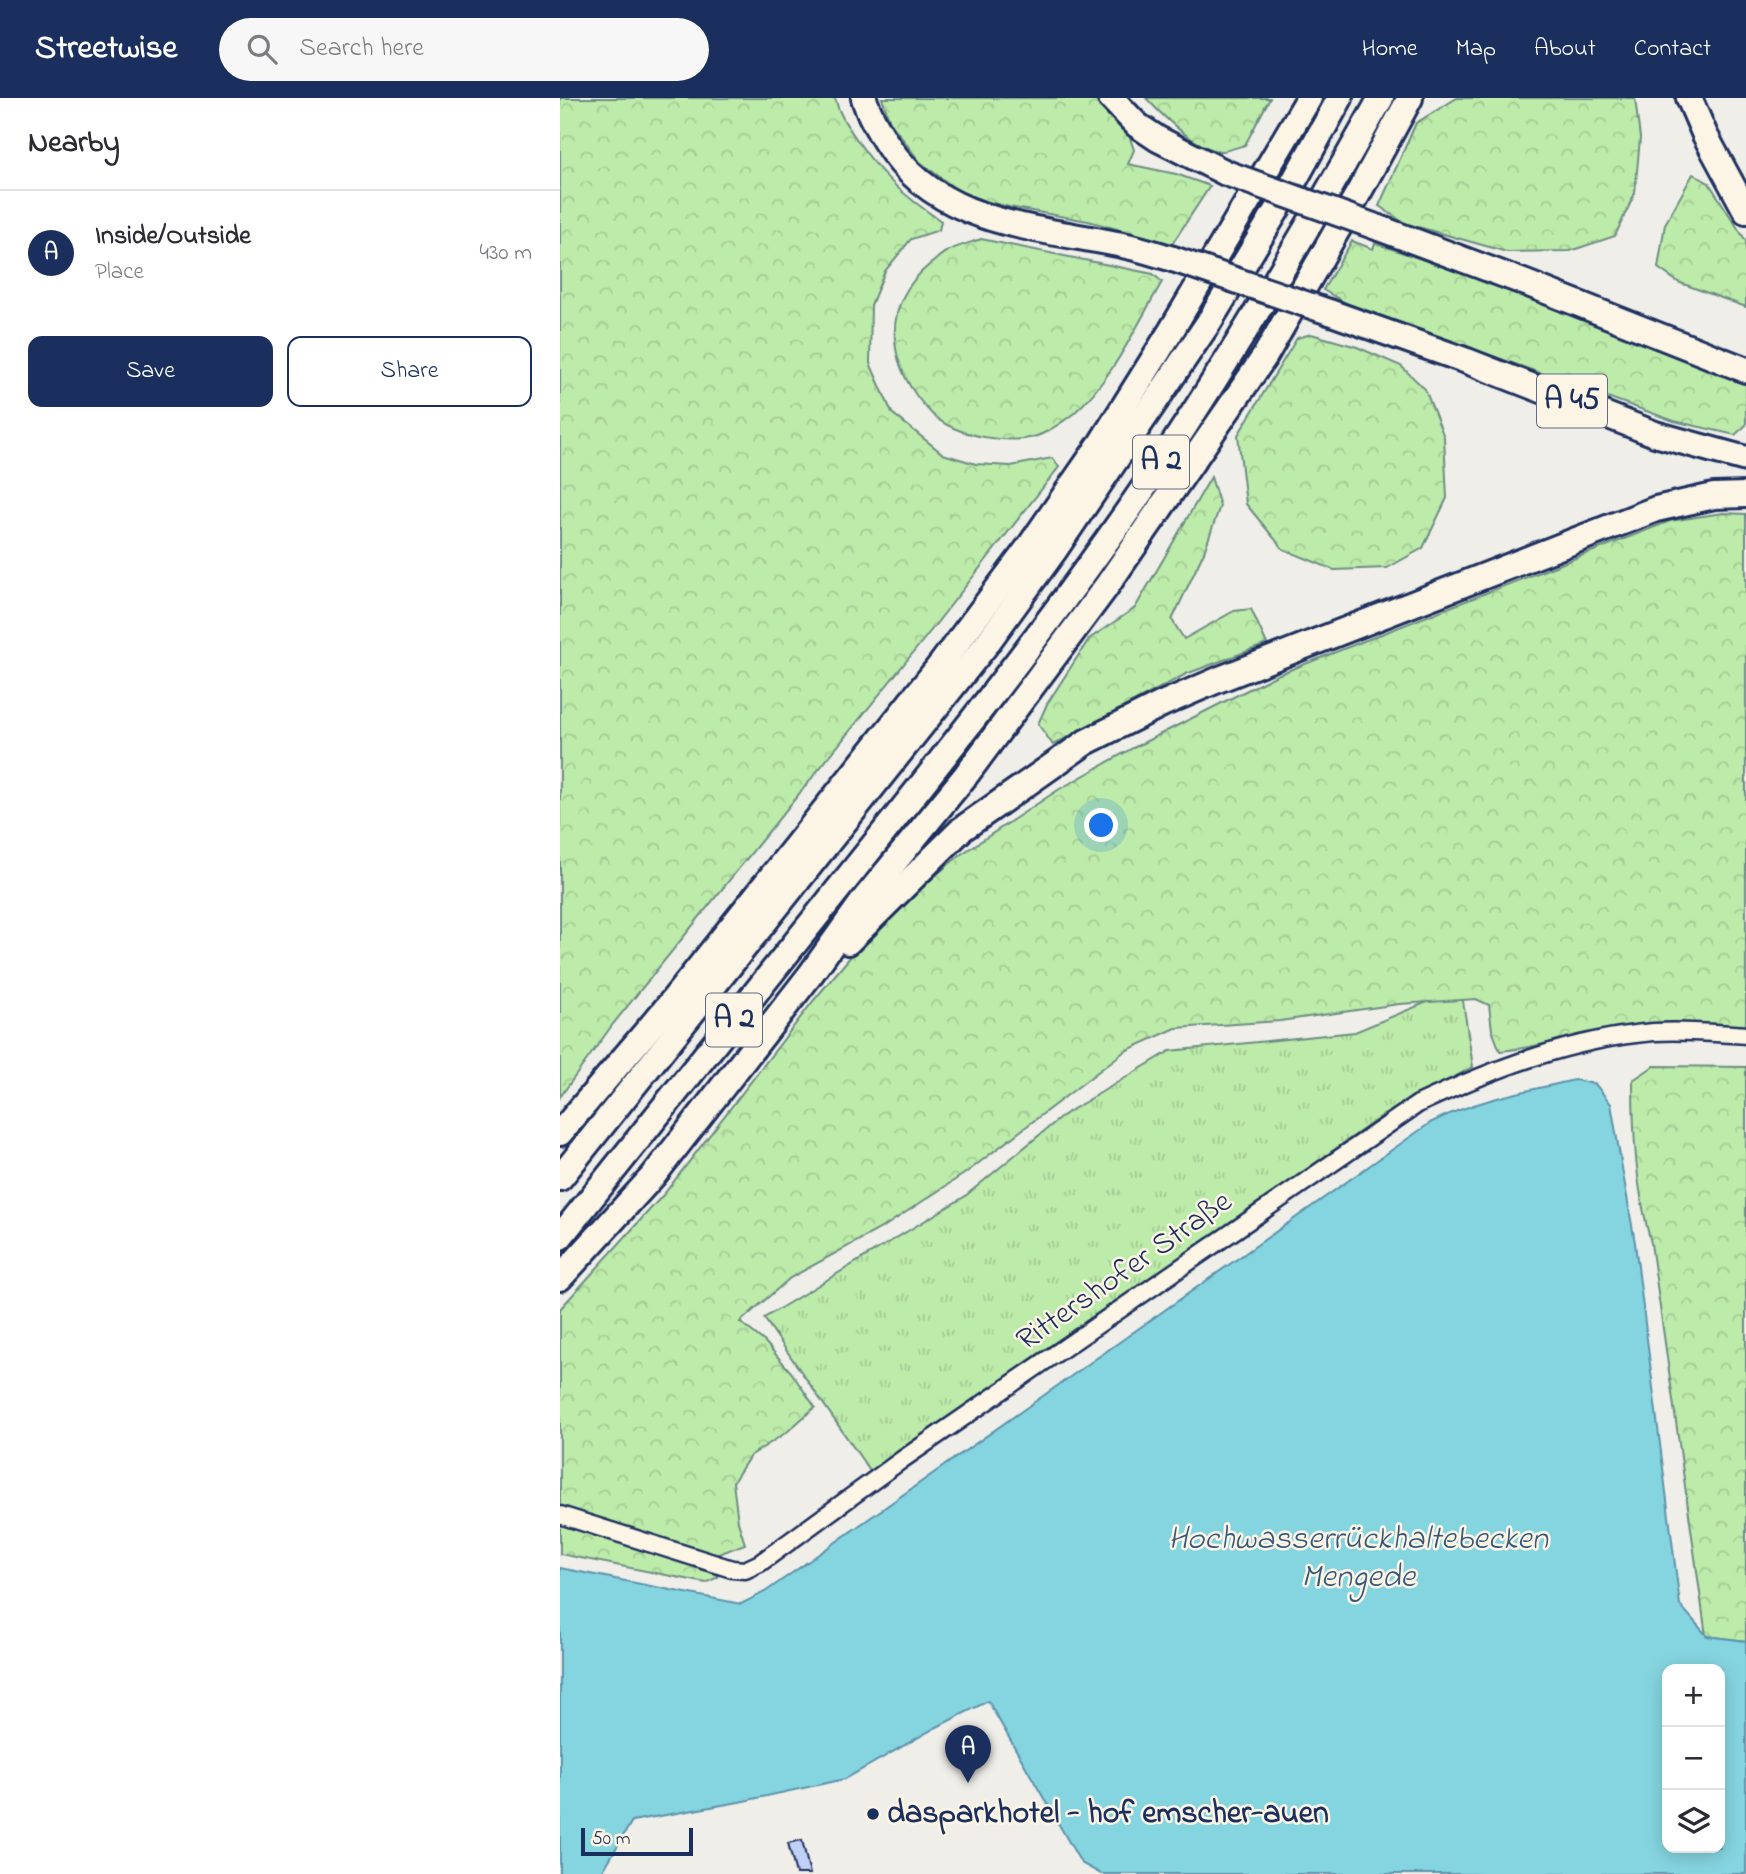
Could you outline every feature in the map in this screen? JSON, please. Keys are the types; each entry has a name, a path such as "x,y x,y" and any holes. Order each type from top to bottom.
{"highway":[{"name":"A 45","path":"864,98 895,158 922,184 952,204 980,216 1024,228 1124,245 1173,259 1467,360 1655,433 1746,459"},
{"path":"1111,98 1137,125 1158,139 1226,173 1551,292 1746,370"},
{"path":"1267,170 1299,98"},
{"path":"560,1133 669,1005 941,664 1029,547 1101,443 1171,331 1309,98"},
{"name":"A 2","path":"560,1178 976,657 1054,551 1209,322 1293,183 1340,98"},
{"name":"A 2","path":"560,1237 907,803 1086,570 1165,456 1241,338 1381,98"},
{"path":"560,1278 654,1175 810,975 866,897 966,775 1098,598 1265,356 1410,98"},
{"path":"1689,98 1705,135 1746,211"},
{"path":"810,975 841,949 962,829 1086,742 1162,704 1220,680 1656,509 1714,496 1746,495"}],"street":[{"name":"Rittershofer Straße","path":"560,1515 732,1569 745,1570 761,1563 903,1459 1419,1104 1485,1073 1564,1048 1654,1032 1746,1035"}],"green space":[{"path":"560,98 835,98 846,123 874,163 904,193 941,221 939,230 911,239 885,271 871,305 870,363 892,413 943,454 976,464 1011,466 1052,458 1059,467 925,638 613,1024 560,1097"},
{"path":"882,98 1093,98 1129,135 1134,150 1128,164 1176,174 1210,186 1172,244 1088,221 965,196 920,162 890,122"},
{"path":"1146,98 1270,98 1245,145 1223,151 1213,150 1192,139"},
{"path":"1457,98 1635,98 1640,138 1635,193 1615,236 1570,251 1507,252 1404,223 1379,206 1416,123"},
{"path":"1693,174 1709,183 1746,241 1746,307 1678,282 1658,268 1665,224"},
{"path":"981,239 1153,274 1162,282 1100,385 1069,417 1046,432 1030,438 984,437 942,422 917,396 898,358 896,319 902,300 913,282 944,253"},
{"path":"1352,241 1373,249 1375,243 1521,294 1746,384 1746,425 1735,435 1674,421 1348,304 1323,290"},
{"path":"1311,334 1357,347 1401,366 1425,389 1444,437 1447,498 1423,548 1387,568 1334,570 1283,549 1246,504 1238,435 1297,338"},
{"path":"1211,477 1220,506 1204,552 1172,620 1184,639 1234,611 1251,609 1267,644 1186,674 1053,745 1038,724 1047,704 1089,639 1135,608"},
{"path":"1723,513 1746,514 1746,1028 1675,1024 1633,1026 1500,1051 1492,1030 1489,1005 1476,999 1399,1004 1280,1021 1176,1028 1125,1051 967,1172 885,1226 790,1278 740,1322 765,1342 791,1372 815,1407 787,1432 750,1456 733,1482 738,1522 745,1544 716,1555 714,1565 718,1577 706,1583 560,1554 560,1309 664,1194 814,1000 878,924 960,855 1058,790 1133,748 1277,675 1670,521"},
{"path":"1461,988 1473,1067 1383,1115 1155,1278 989,1389 872,1474 764,1318 964,1197 1065,1114 1170,1051 1355,1032"},
{"path":"1654,1066 1746,1067 1746,1641 1706,1636 1651,1243 1636,1162 1633,1080"}],"water":[{"name":"Hochwasserrückhaltebecken Mengede","path":"1575,1080 1595,1084 1611,1104 1635,1243 1680,1605 1707,1636 1746,1641 1746,1874 1101,1874 1081,1863 988,1701 845,1779 632,1821 601,1874 560,1874 560,1568 741,1604 765,1592 1430,1123 1483,1102"}],"building":[{"path":"802,1840 810,1874 796,1874 788,1843"}],"place":[{"name":"Inside/Outside","path":"968,1783"},
{"name":"dasparkhotel - hof emscher-auen","path":"873,1814"}]}
